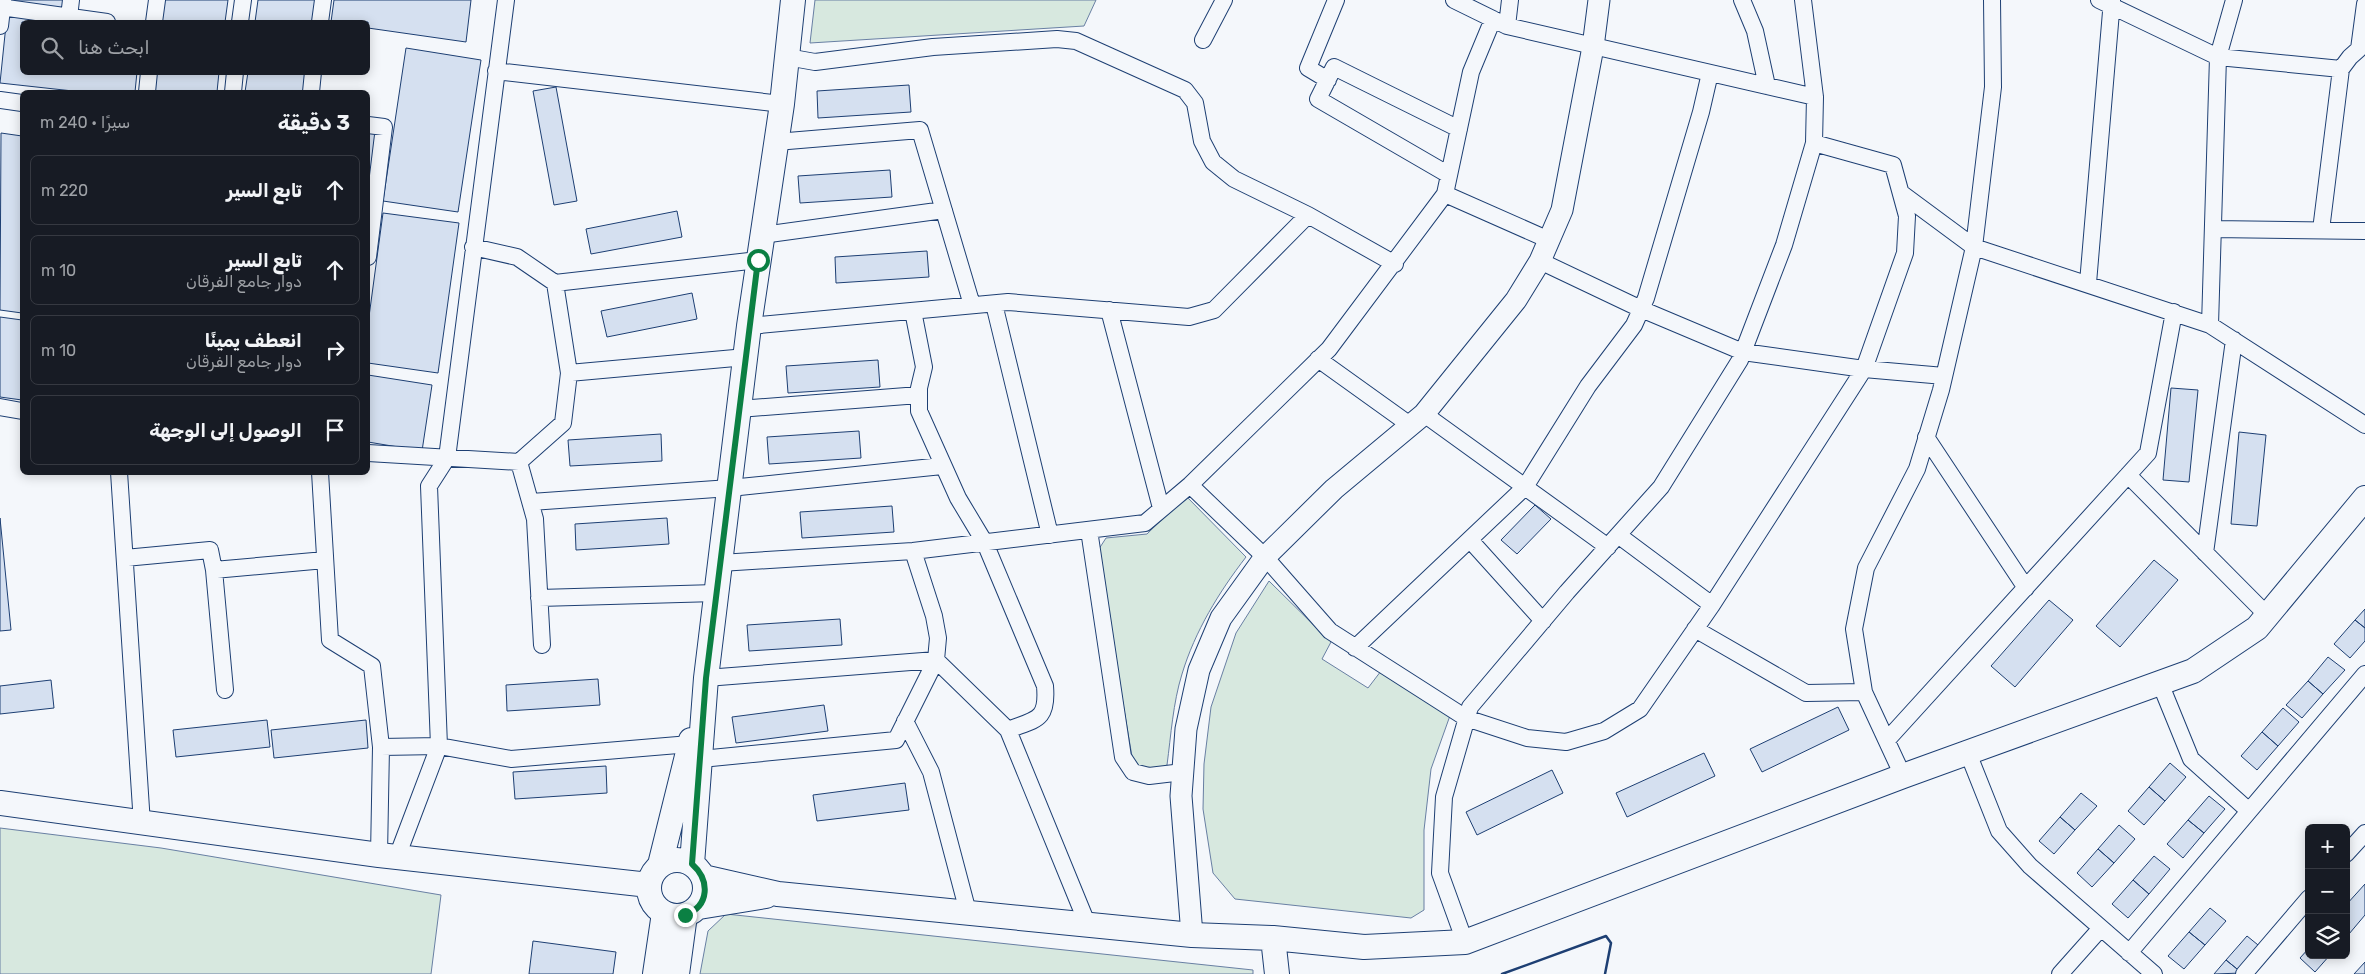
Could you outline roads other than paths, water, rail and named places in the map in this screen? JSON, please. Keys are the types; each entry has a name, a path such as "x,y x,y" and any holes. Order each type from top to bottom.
{"main road":[{"path":"778,894 682,912 651,900 655,875 695,752 706,678 749,326 782,104 793,0"},
{"path":"0,803 142,824 388,856 655,875 676,860 698,870 778,894 1087,923 1192,935 1273,938 1364,947 1465,942 1903,776 2193,671 2258,628 2365,498"},
{"path":"655,974 682,912 705,892 698,870 695,752"},
{"path":"677,974 682,912"},
{"path":"1273,938 1277,974"}],"street":[{"path":"69,17 71,0"},
{"path":"154,20 157,0"},
{"path":"240,20 243,0"},
{"path":"320,20 323,0"},
{"path":"388,856 439,746 430,486 447,458 506,0"},
{"path":"1203,40 1224,0"},
{"path":"1328,80 1308,68 1336,0"},
{"path":"1454,0 1500,22 1593,46 1815,97"},
{"path":"720,563 914,551 1145,523 1190,485 1329,349 1395,264 1445,194 1471,72 1500,22 1510,0"},
{"path":"1192,935 1181,796 1186,730 1199,670 1221,618 1265,557 1334,489 1417,420 1516,300 1540,261 1562,210 1593,46 1599,0"},
{"path":"1742,0 1755,31 1767,86"},
{"path":"1465,942 1440,873 1444,797 1466,718 1470,707 1661,487 1743,352 1784,244 1814,143 1815,97 1803,0"},
{"path":"1903,776 1864,692 1854,630 1866,568 1917,469 1944,376 1974,247 1993,87 1992,0"},
{"path":"2210,325 2218,57 2234,0"},
{"path":"2088,283 2107,1 2218,57 2342,69"},
{"path":"2321,230 2342,69 2350,57 2362,49 2365,4"},
{"path":"0,26 2,5 92,20"},
{"path":"787,57 815,62 932,47 1057,39 1076,41 1185,90 1195,103 1202,141 1213,162 1234,179 1308,214 1395,264"},
{"path":"1449,175 1318,99 1334,67 1459,128"},
{"path":"496,71 782,104"},
{"path":"1356,648 1525,487 1588,386 1634,325 1641,309 1698,122 1710,73"},
{"path":"147,90 149,75"},
{"path":"233,90 235,75"},
{"path":"310,90 313,75"},
{"path":"0,100 20,103"},
{"path":"370,125 384,127 370,241"},
{"path":"776,142 920,130 972,305"},
{"path":"1190,485 1265,557 1330,632 1466,718 1527,738 1566,742 1604,731 1640,709 1712,605 1864,369 1905,253 1908,216 1893,165 1814,143"},
{"path":"1901,193 1974,247 2088,283 2210,325 2365,426"},
{"path":"1445,194 1549,240"},
{"path":"762,235 944,210"},
{"path":"749,326 1008,302 1189,317 1214,310 1308,214"},
{"path":"2213,229 2365,231"},
{"path":"473,246 517,257 555,283 758,260"},
{"path":"1540,261 1641,309 1743,352 1864,369 1944,376"},
{"path":"370,453 520,462 563,423 569,373 555,283"},
{"path":"994,304 1050,535"},
{"path":"1109,310 1162,508"},
{"path":"913,311 924,367 919,395 919,411 942,466 958,498 985,543 1045,686 1044,709 1039,718 1008,730"},
{"path":"1887,740 2148,453 2174,312"},
{"path":"2205,553 2234,340"},
{"path":"569,373 746,358"},
{"path":"1318,359 1613,541 1712,605"},
{"path":"740,409 919,395"},
{"path":"0,407 20,411"},
{"path":"1926,437 2026,588"},
{"path":"520,462 535,519 542,645"},
{"path":"531,502 730,488 942,466"},
{"path":"120,475 142,824"},
{"path":"320,475 330,640 372,666 381,747 388,856"},
{"path":"2128,475 2268,616"},
{"path":"1088,530 1123,757 1133,772 1149,776 1183,772"},
{"path":"1470,540 1543,621"},
{"path":"125,558 210,550 214,570 225,690"},
{"path":"381,747 439,746 511,759 695,752 896,740 936,660 938,638 934,616 914,551"},
{"path":"214,570 326,560"},
{"path":"539,598 716,593"},
{"path":"1695,629 1806,693 1864,692"},
{"path":"706,678 936,660 1008,730 1087,923"},
{"path":"2129,952 2364,675"},
{"path":"2160,683 2191,759 2249,811"},
{"path":"905,721 931,772 968,912"},
{"path":"1968,753 1999,831 2030,866 2154,974"},
{"path":"2350,849 2365,832"},
{"path":"2244,974 2305,903"},
{"path":"2060,974 2101,928"}]}
